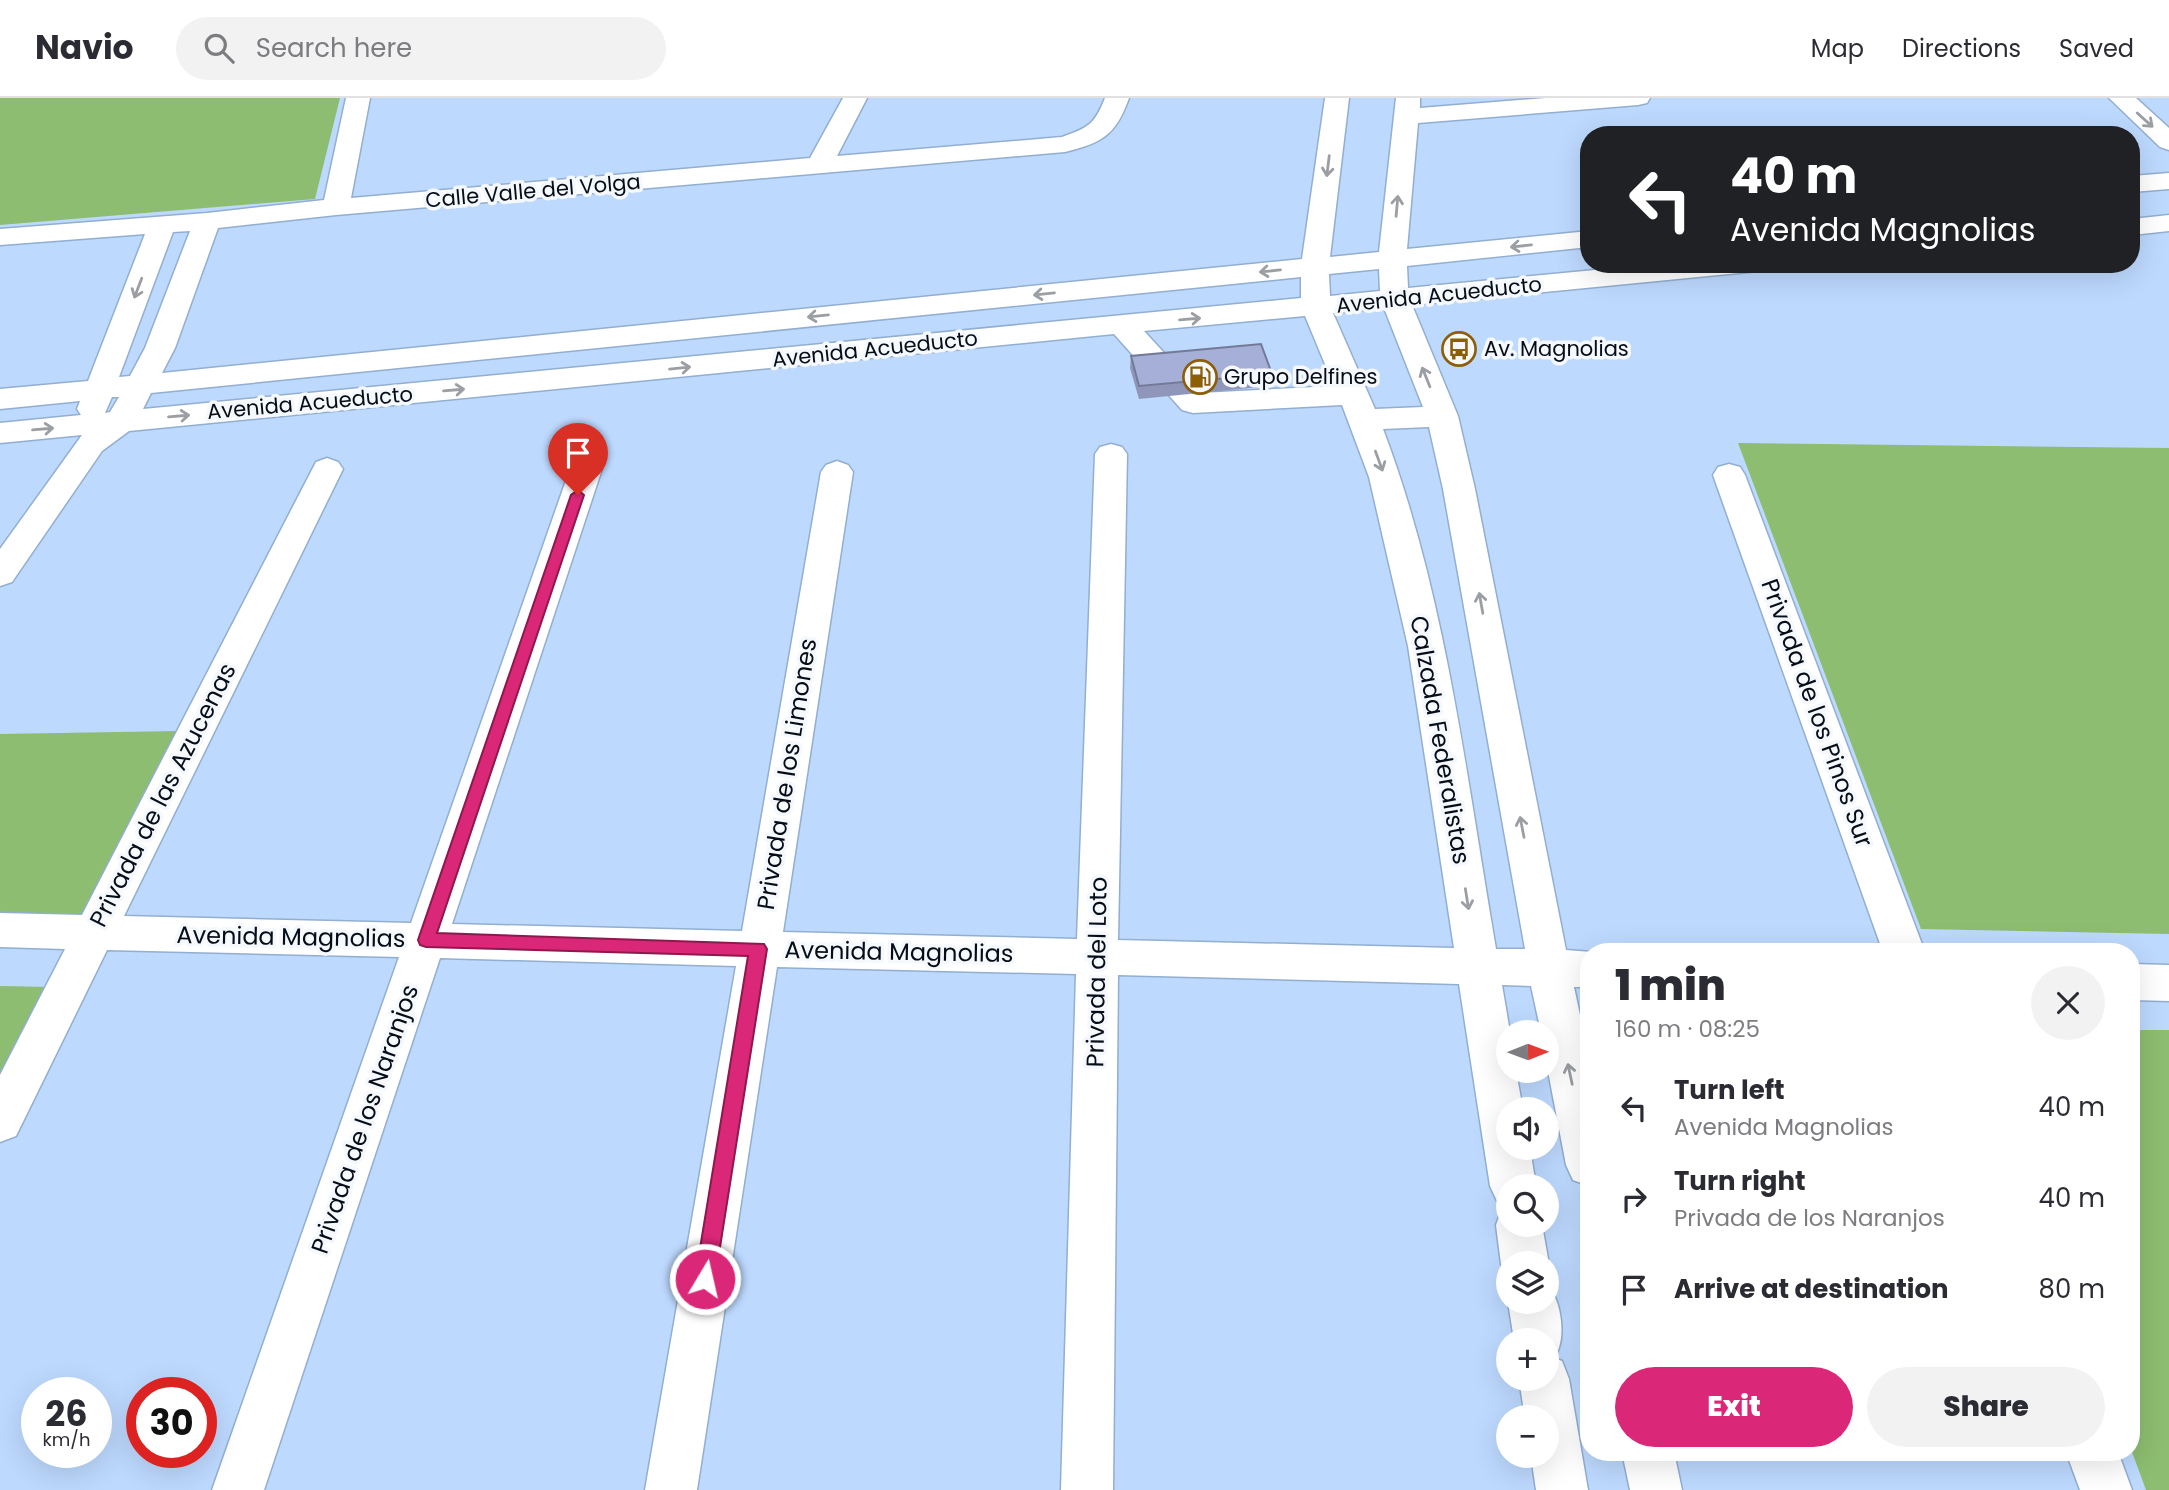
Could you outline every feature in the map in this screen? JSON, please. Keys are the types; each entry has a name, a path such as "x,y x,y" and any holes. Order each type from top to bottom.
{"street":[{"path":"336,207 358,98"},
{"path":"820,166 855,98"},
{"name":"Calle Valle del Volga","path":"0,237 208,222 336,207 1065,144 1098,134 1111,115 1117,98"},
{"path":"1316,307 1315,267 1337,98"},
{"path":"1580,1121 1459,489 1442,416 1395,299 1392,258 1407,107 1638,98"},
{"path":"2121,98 2169,142"},
{"path":"2140,183 2169,181"},
{"path":"0,433 89,434 121,421 160,348 208,222"},
{"path":"2140,226 2169,223"},
{"path":"0,574 89,434 99,388 162,225"},
{"name":"Avenida Acueducto","path":"0,399 1580,240"},
{"name":"Avenida Acueducto","path":"121,421 1658,273"},
{"name":"Calzada Federalistas","path":"1316,307 1359,407 1385,477 1426,646 1511,1174"},
{"path":"1122,325 1193,403 1359,407 1442,416"},
{"name":"Privada del Loto","path":"1087,1490 1097,957 1111,454"},
{"name":"Privada de las Azucenas","path":"0,1121 327,469"},
{"name":"Privada de los Naranjos","path":"238,1490 586,469"},
{"name":"Privada de los Limones","path":"671,1490 836,472"},
{"name":"Privada de los Pinos Sur","path":"1730,475 1901,943"},
{"path":"1426,646 1489,647"},
{"name":"Avenida Magnolias","path":"0,930 1580,969"},
{"path":"2140,982 2169,984"},
{"path":"1546,1391 1562,1490"},
{"path":"1650,1461 1656,1490"},
{"path":"2095,1461 2106,1490"}],"green space":[{"path":"0,98 340,98 315,199 0,225"},
{"path":"1738,443 2169,448 2169,934 1921,929"},
{"path":"179,731 82,922 0,921 0,734"},
{"path":"0,986 50,987 0,1086"},
{"path":"2140,1030 2169,1030 2169,1490 2146,1490 2135,1461 2140,1461"}],"building":[{"path":"1261,344 1272,374 1139,386 1131,356"}],"place":[{"name":"Av. Magnolias","path":"1459,349"},
{"name":"Grupo Delfines","path":"1200,377"}],"route":[{"path":"578,495 426,940 758,949 705,1279"}]}
